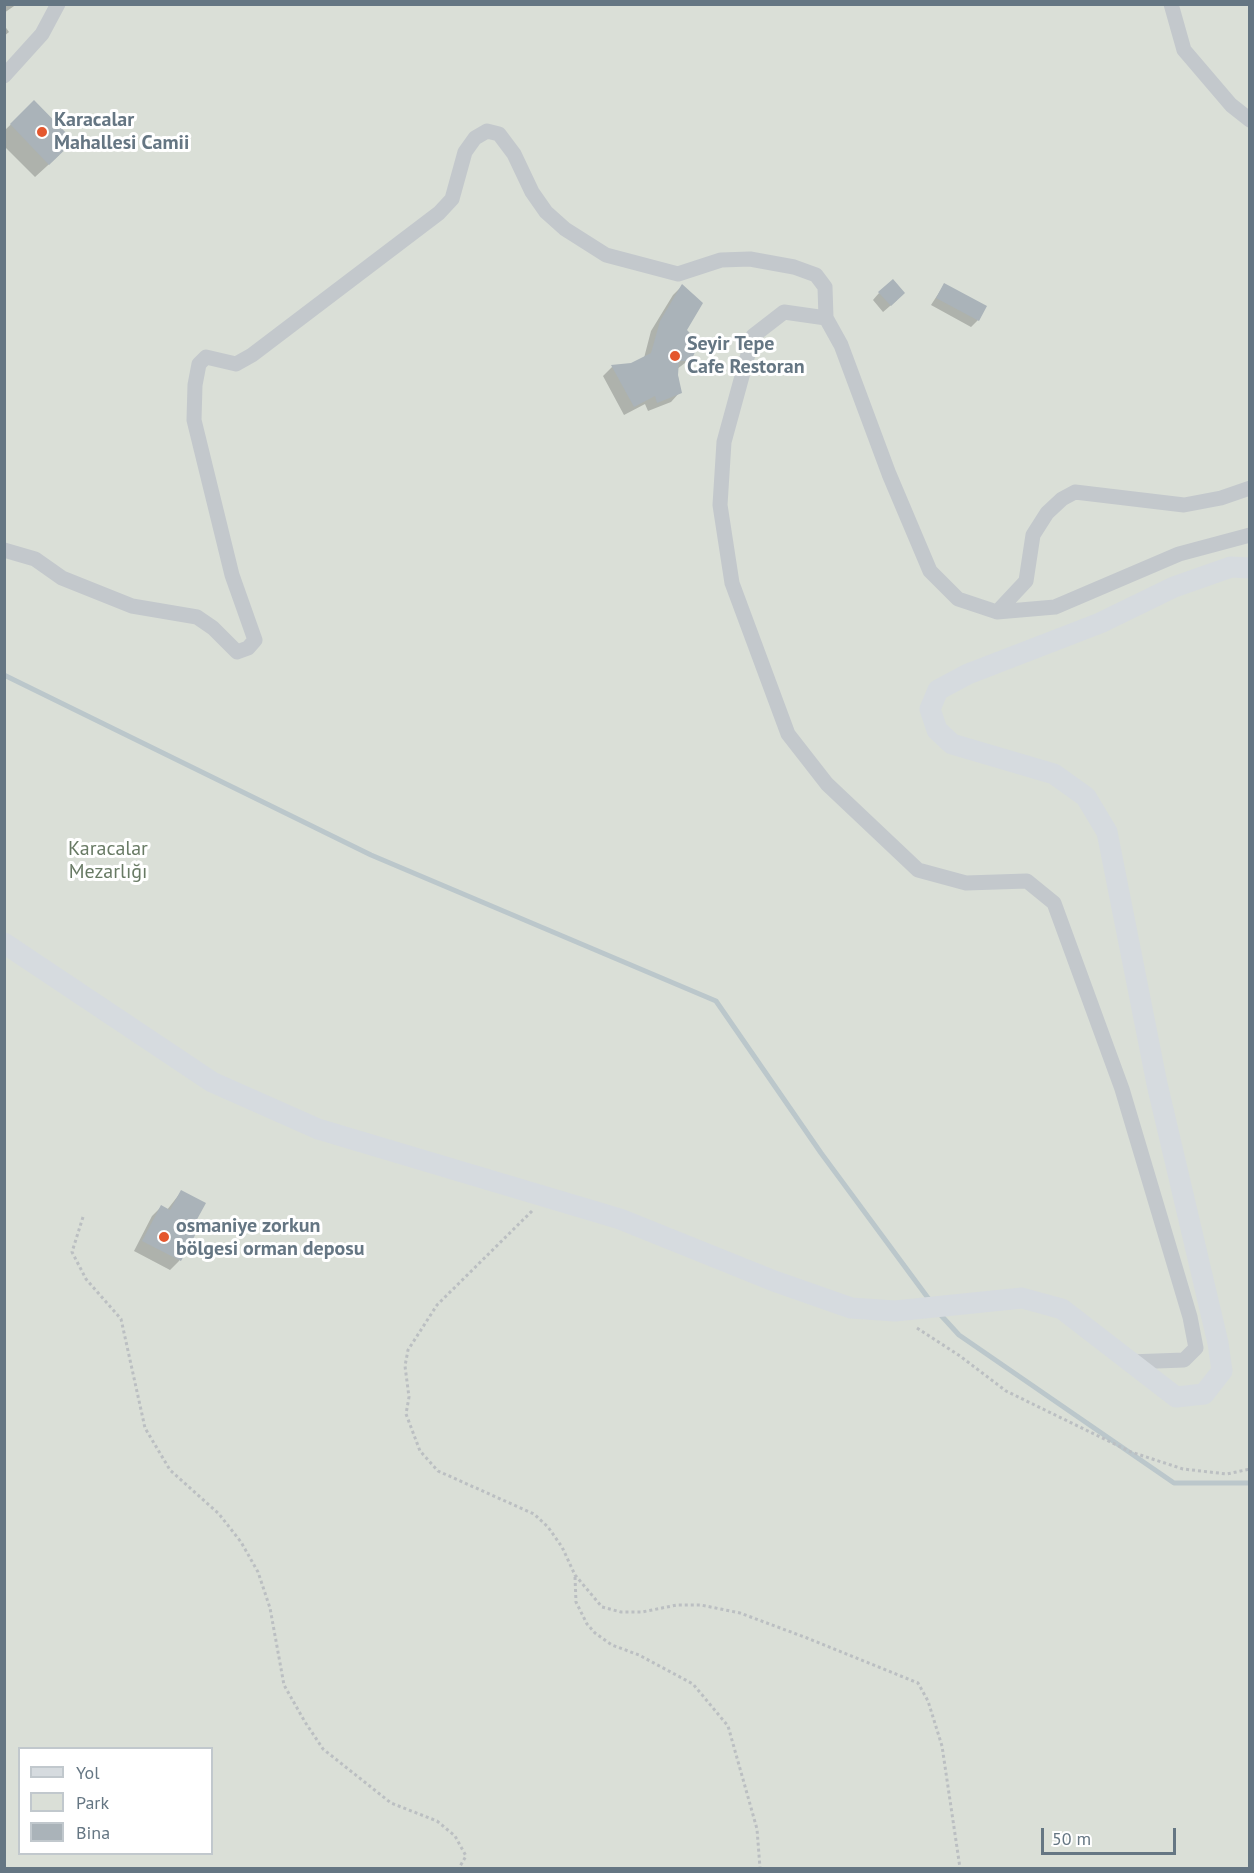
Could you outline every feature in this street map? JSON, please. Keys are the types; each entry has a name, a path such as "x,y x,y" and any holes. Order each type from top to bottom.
{"street":[{"path":"4,76 42,34 58,4"},
{"path":"1171,4 1184,50 1231,105 1250,120"},
{"path":"4,550 35,559 62,578 132,606 197,617 213,628 237,651 248,648 255,640 232,575 194,420 195,385 199,364 206,357 236,364 252,355 439,213 452,199 465,152 475,138 488,131 499,134 504,140 514,154 532,192 546,212 565,229 606,255 678,274 721,260 750,259 794,267 816,275 825,287 826,318 841,345 889,474 930,571 958,598 997,612 1055,607 1179,554 1250,535"},
{"path":"826,318 784,312 753,336 724,442 720,505 732,583 788,734 827,784 918,870 966,883 1027,881 1054,903 1122,1089 1190,1317 1196,1348 1184,1360 1129,1362"},
{"path":"997,612 1026,581 1033,535 1047,513 1062,499 1075,492 1184,505 1221,498 1250,488"},
{"path":"4,943 212,1082 318,1129 620,1219 774,1281 851,1308 902,1311 1022,1298 1062,1309 1176,1397 1204,1394 1221,1371 1218,1343 1156,1084 1107,832 1086,797 1054,774 952,744 937,730 930,709 938,690 968,674 1100,623 1174,587 1231,567 1250,568"}],"path":[{"path":"543,1196 526,1219 437,1305 420,1329 407,1358 409,1396 406,1414 420,1451 438,1471 534,1514 548,1527 562,1546 575,1575 602,1607 621,1612 642,1612 677,1605 701,1605 740,1613 918,1683 928,1701 942,1746 960,1869"},
{"path":"83,1217 72,1252 86,1279 121,1319 145,1428 170,1470 219,1514 241,1542 258,1572 270,1608 284,1685 305,1722 323,1749 391,1803 437,1821 455,1836 466,1856 459,1869"},
{"path":"902,1311 1006,1390 1131,1452 1183,1469 1227,1474 1250,1469"},
{"path":"575,1575 576,1602 587,1624 595,1633 612,1645 639,1655 693,1683 728,1726 757,1829 760,1869"}],"green space":[{"name":"Karacalar Mezarlığı","path":"5,5 1249,5 1249,1868 5,1868"}],"building":[{"name":"Karacalar Mahallesi Camii","path":"34,100 74,141 49,165 10,124"},
{"path":"893,279 905,293 891,306 878,292"},
{"path":"944,283 987,306 979,321 936,298"},
{"path":"682,284 703,303 687,330 699,343 691,361 679,361 678,375 682,393 657,403 655,396 634,407 611,365 631,363 651,353 660,321"},
{"path":"181,1190 206,1203 195,1223 200,1226 181,1261 142,1241 161,1205 170,1210"}],"waterway":[{"path":"4,675 371,855 716,1001 821,1153 931,1302"},
{"path":"938,1312 959,1335 1174,1483 1250,1483"}],"place":[{"name":"Karacalar Mahallesi Camii","path":"42,132"},
{"name":"Seyir Tepe Cafe Restoran","path":"675,356"},
{"name":"osmaniye zorkun bölgesi orman deposu","path":"164,1237"}]}
